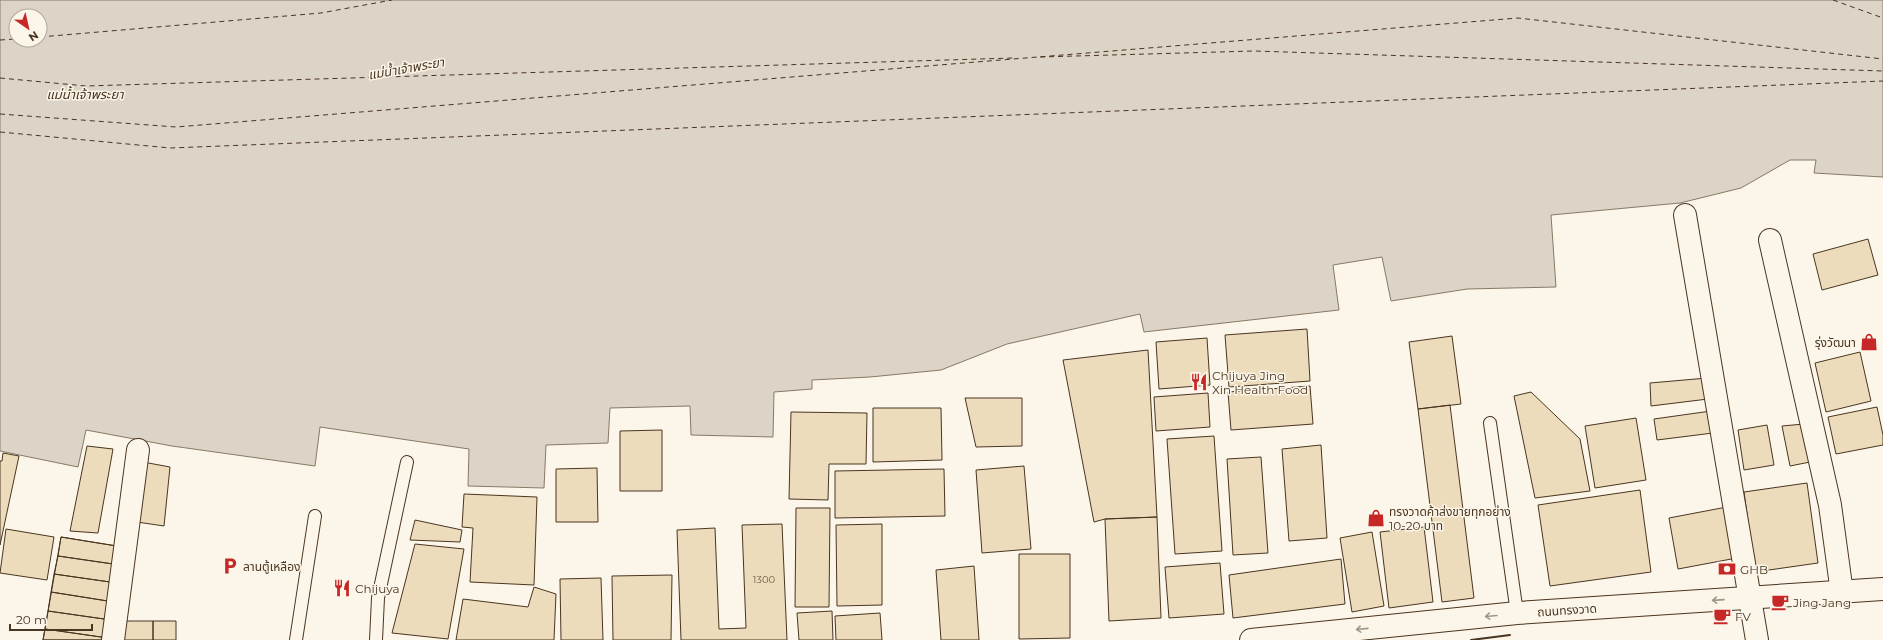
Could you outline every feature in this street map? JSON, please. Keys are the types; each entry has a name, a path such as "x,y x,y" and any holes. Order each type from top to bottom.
{"street":[{"path":"1685,215 1757,640"},
{"path":"1770,240 1830,505 1842,593"},
{"path":"113,640 138,450"},
{"name":"ถนนทรงวาด","path":"1251,640 1517,613 1842,593 1883,589"}],"lane":[{"path":"1490,423 1517,613"},
{"path":"376,640 378,598 407,462"},
{"path":"296,640 315,516"}],"water":[{"name":"แม่น้ำเจ้าพระยา","path":"0,0 1883,0 1883,177 1814,173 1816,160 1790,160 1741,188 1680,203 1551,215 1556,287 1467,289 1391,301 1382,257 1333,265 1339,310 1144,332 1140,314 1007,344 941,370 870,377 812,380 812,389 774,392 773,437 691,435 690,406 610,408 608,443 546,445 544,488 468,486 469,449 320,427 315,466 172,446 86,430 78,467 0,451"}],"building":[{"path":"1868,239 1878,275 1822,290 1813,254"},
{"path":"1307,329 1310,381 1229,387 1225,335"},
{"path":"1452,336 1461,404 1418,409 1409,342"},
{"path":"1207,338 1210,385 1159,389 1156,342"},
{"path":"1148,350 1157,517 1105,519 1094,522 1063,360"},
{"path":"1860,352 1871,401 1826,412 1815,363"},
{"path":"1707,378 1708,399 1651,406 1650,383"},
{"path":"1310,386 1313,424 1231,430 1228,392"},
{"path":"1531,392 1580,439 1590,491 1535,498 1514,396"},
{"path":"1208,393 1210,427 1156,431 1154,397"},
{"path":"965,398 1022,398 1022,446 976,447"},
{"path":"1450,405 1474,598 1442,602 1418,409"},
{"path":"1877,407 1883,435 1883,445 1836,454 1828,417"},
{"path":"873,408 941,408 942,460 873,462"},
{"path":"1711,411 1713,433 1657,440 1654,419"},
{"path":"791,412 867,413 866,464 829,464 828,500 789,499"},
{"path":"1636,418 1646,480 1595,488 1585,426"},
{"path":"1804,424 1810,462 1790,466 1782,426"},
{"path":"1767,425 1774,465 1744,470 1738,430"},
{"path":"662,430 662,491 620,491 620,431"},
{"path":"1214,436 1222,551 1175,554 1167,439"},
{"path":"1321,445 1327,538 1289,541 1282,449"},
{"path":"87,446 113,449 98,533 70,531"},
{"path":"3,453 19,456 0,545 0,461 2,461"},
{"path":"1261,457 1268,553 1233,555 1227,459"},
{"path":"143,462 170,467 164,526 137,522"},
{"path":"1024,466 1031,549 982,553 976,470"},
{"path":"597,468 598,522 556,522 556,469"},
{"path":"944,469 945,516 835,518 835,471"},
{"path":"1807,483 1818,563 1755,572 1744,492"},
{"path":"1640,490 1651,572 1550,586 1538,505"},
{"path":"464,494 537,497 534,585 470,582 473,528 462,527"},
{"path":"1732,506 1742,557 1678,569 1669,518"},
{"path":"796,508 830,508 829,607 795,607"},
{"path":"1157,517 1161,618 1109,621 1105,519"},
{"path":"415,520 462,530 460,542 410,540"},
{"path":"782,524 787,640 681,640 677,530 715,528 719,629 746,628 742,525"},
{"path":"882,524 882,605 837,606 836,525"},
{"path":"1424,527 1433,602 1389,608 1380,532"},
{"path":"6,529 54,537 47,580 0,573"},
{"path":"1372,532 1384,606 1352,612 1340,538"},
{"path":"61,537 123,547 108,640 43,640"},
{"path":"61,537 123,547 120,565 58,556"},
{"path":"415,544 464,549 448,639 392,633"},
{"path":"1019,554 1070,554 1070,638 1019,639"},
{"path":"58,556 120,565 117,583 54,574"},
{"path":"1341,559 1345,604 1233,618 1229,575"},
{"path":"1220,563 1224,614 1169,618 1165,567"},
{"path":"974,566 979,640 941,640 936,570"},
{"path":"54,574 117,583 114,602 51,592"},
{"path":"672,575 671,640 613,640 612,576"},
{"path":"601,578 603,640 561,640 560,579"},
{"path":"534,587 556,594 554,640 456,640 463,599 528,607"},
{"path":"51,592 114,602 111,620 48,611"},
{"path":"48,611 111,620 108,638 45,629"},
{"path":"832,611 833,640 799,640 797,613"},
{"path":"880,613 882,640 836,640 835,616"},
{"path":"118,621 153,621 153,640 118,640"},
{"path":"153,621 176,621 176,640 153,640"},
{"path":"45,629 108,638 108,640 43,640"}],"ferry route":[{"path":"48,36 321,13 392,0"},
{"path":"1833,0 1883,18"},
{"path":"0,114 176,127 1518,18 1883,59"},
{"path":"0,40 8,40"},
{"path":"1040,57 1254,51 1883,71"},
{"path":"0,78 86,86 1013,58"},
{"path":"0,132 170,148 1883,81"}],"wall":[{"path":"1471,640 1510,635"}],"place":[{"name":"รุ่งวัฒนา","path":"1869,342"},
{"name":"Chijuya Jing Xin Health Food","path":"1199,382"},
{"name":"ทรงวาดค้าส่งขายทุกอย่าง 10-20 บาท","path":"1376,518"},
{"name":"ลานตู้เหลือง","path":"230,566"},
{"name":"GHB","path":"1727,569"},
{"name":"Chijuya","path":"342,588"},
{"name":"Jing Jang","path":"1780,602"},
{"name":"FV","path":"1722,616"}]}
